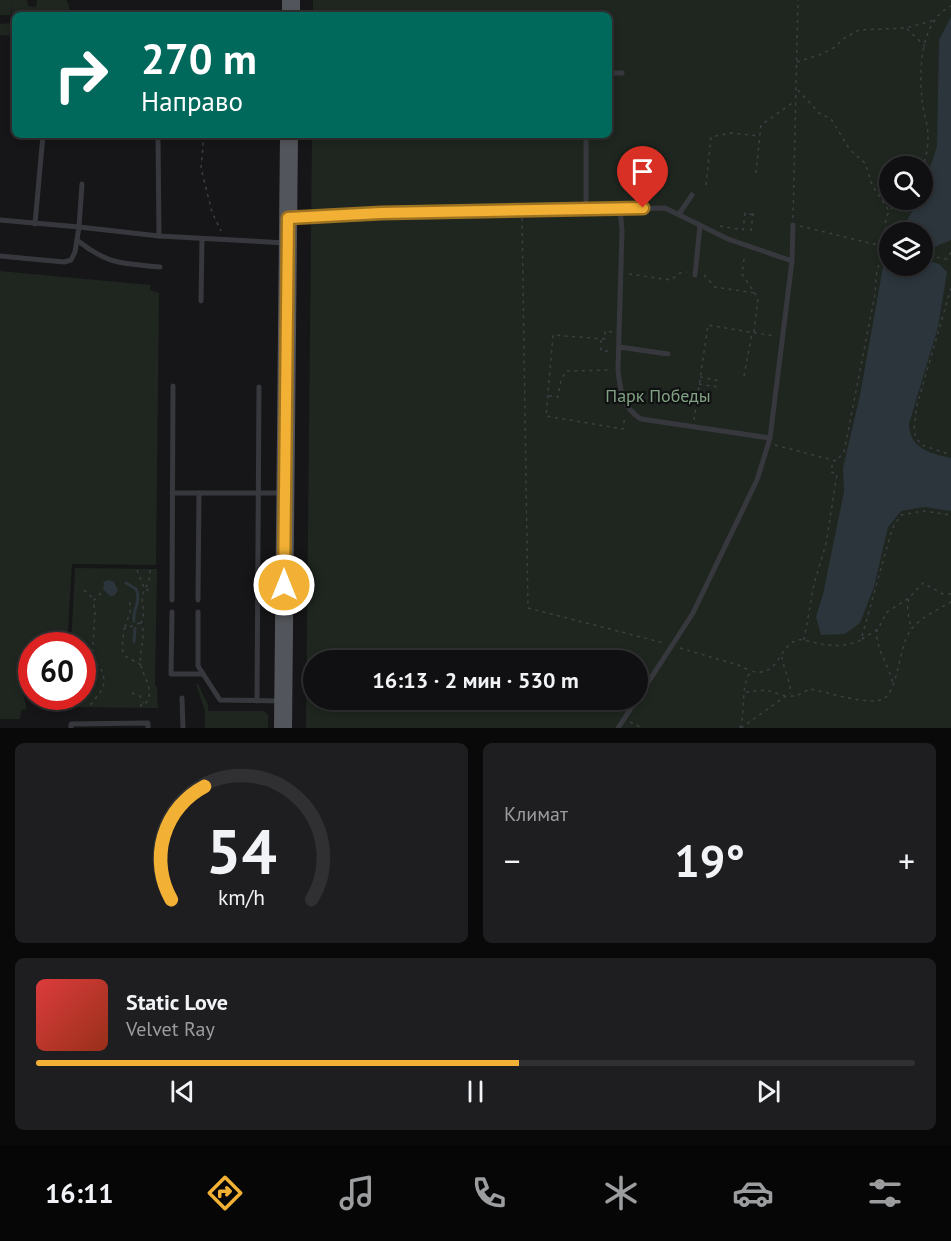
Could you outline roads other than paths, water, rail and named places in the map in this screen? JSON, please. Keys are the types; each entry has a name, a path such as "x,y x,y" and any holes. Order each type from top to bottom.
{"main road":[{"path":"283,728 289,138"}],"lane":[{"path":"612,73 622,73"},
{"path":"35,224 43,138"},
{"path":"158,138 159,236"},
{"path":"586,138 586,209"},
{"path":"0,256 64,262 71,260 75,252 79,227 82,184"},
{"path":"679,214 692,195"},
{"path":"288,218 381,213 665,208 728,239 792,261"},
{"path":"620,209 622,230 618,370 620,389 627,407 641,419 770,441"},
{"path":"0,220 159,236 287,243"},
{"path":"695,274 700,225"},
{"path":"648,682 693,613 757,480 770,441 792,261 793,225"},
{"path":"201,301 202,239"},
{"path":"77,240 95,255 114,262 160,267"},
{"path":"619,350 668,354"},
{"path":"172,600 173,386"},
{"path":"257,701 259,387"},
{"path":"172,493 285,493"},
{"path":"198,600 199,493"},
{"path":"172,612 171,674 203,674"},
{"path":"198,612 198,666 220,700 283,701"},
{"path":"182,698 183,728"},
{"path":"618,728 629,710"},
{"path":"71,728 71,724 148,723 148,728"}],"waterway":[{"path":"126,583 138,593 134,621"},
{"path":"134,642 135,628"}],"park label":[{"name":"Парк Победы","path":"658,396"}]}
